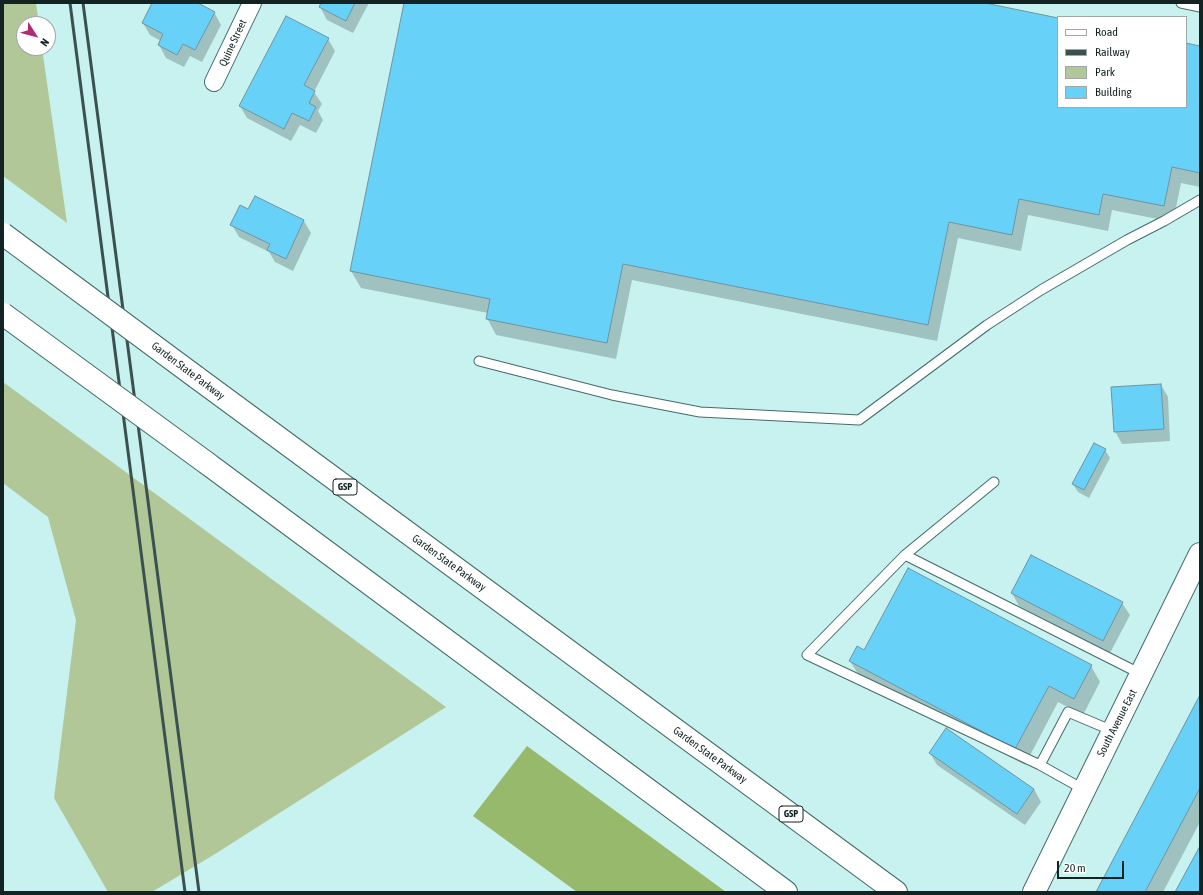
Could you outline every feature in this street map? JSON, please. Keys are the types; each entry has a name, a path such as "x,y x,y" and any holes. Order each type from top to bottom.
{"main road":[{"name":"Garden State Parkway","path":"3,234 896,892"},
{"path":"3,314 786,892"},
{"name":"South Avenue East","path":"1034,892 1200,554"}],"street":[{"name":"Quine Street","path":"214,82 252,3"}],"lane":[{"path":"1181,3 1200,7"},
{"path":"479,361 612,395 700,412 859,420 987,326 1041,290 1126,240 1164,221 1200,200"},
{"path":"994,482 905,555 807,655 1040,765 1084,789"},
{"path":"905,555 1142,674"},
{"path":"1040,765 1068,712 1113,731"}],"green space":[{"path":"3,3 36,3 38,16 16,16 16,56 43,56 67,223 3,176"},
{"path":"3,382 446,707 215,854 152,892 108,892 54,798 76,620 48,517 3,483"},
{"path":"527,746 726,892 577,892 473,816"}],"building":[{"path":"152,3 198,3 215,12 195,50 183,44 177,55 158,45 163,34 142,23"},
{"path":"321,3 355,3 346,21 319,7"},
{"path":"404,3 985,3 1057,18 1057,108 1187,108 1187,43 1200,46 1200,173 1172,167 1164,206 1103,194 1099,215 1019,199 1012,235 949,222 928,325 623,264 607,343 486,319 490,299 350,271"},
{"path":"286,16 329,38 304,85 315,91 309,103 316,107 309,121 292,113 284,129 239,106"},
{"path":"255,196 304,220 286,259 267,250 270,244 230,225 240,205 248,209"},
{"path":"1161,384 1164,429 1114,432 1111,387"},
{"path":"1094,443 1106,449 1084,490 1072,484"},
{"path":"1031,555 1123,602 1103,641 1011,593"},
{"path":"908,568 1092,665 1074,699 1049,686 1015,749 849,661 857,646 864,650"},
{"path":"1200,695 1200,788 1145,892 1096,892"},
{"path":"946,728 1034,789 1017,814 929,753"},
{"path":"1200,846 1200,892 1175,892"}],"railway":[{"path":"70,3 185,892"},
{"path":"83,3 199,892"}]}
